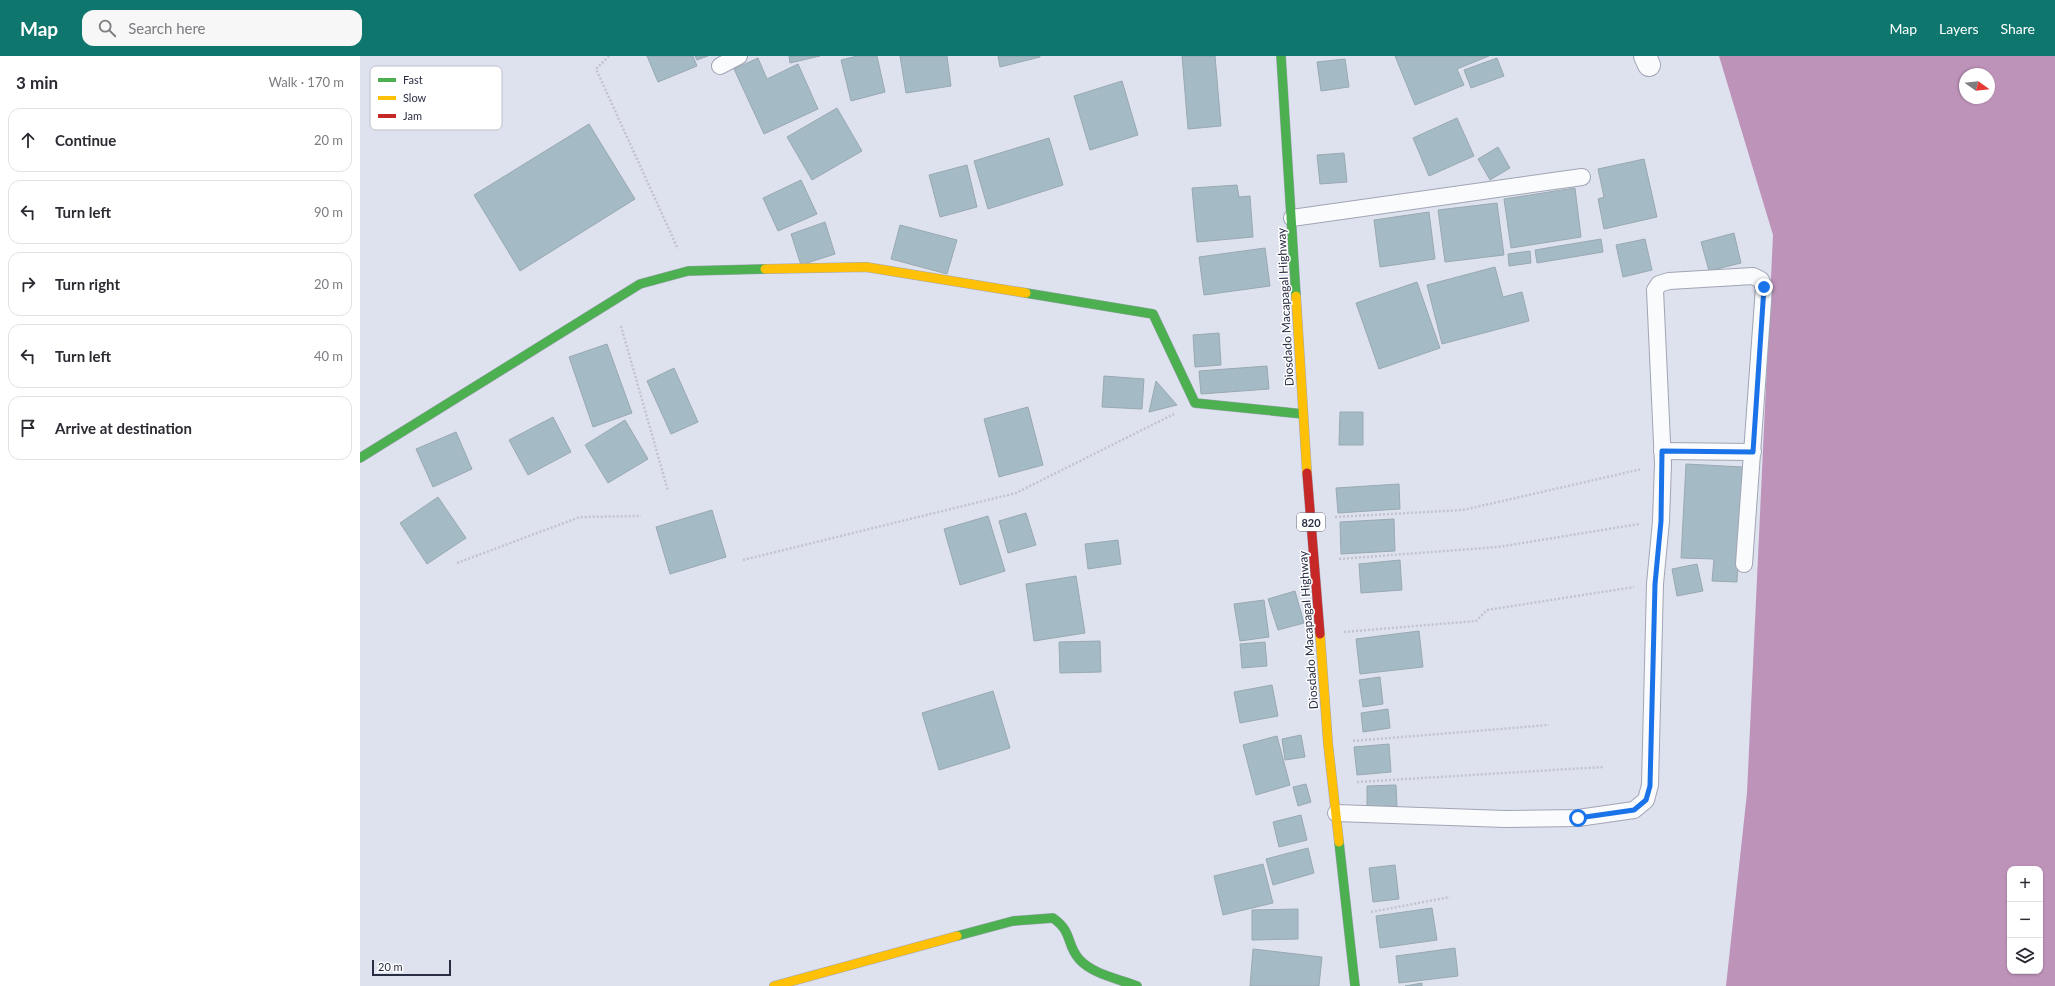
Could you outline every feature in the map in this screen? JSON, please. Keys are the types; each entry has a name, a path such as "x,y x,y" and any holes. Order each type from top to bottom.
{"main road":[{"name":"Diosdado Macapagal Highway","path":"1281,56 1303,414 1328,743 1355,986"},
{"path":"360,458 640,284 688,271 866,267 1153,314 1195,403 1303,414"},
{"path":"774,986 1013,921 1053,918 1064,926 1078,958 1089,968 1137,986"}],"lane":[{"path":"720,66 739,56"},
{"path":"1292,218 1582,177"},
{"path":"1336,813 1505,820 1578,818 1634,810 1646,800 1650,786 1655,584 1661,521 1663,457 1655,290 1659,284 1669,281 1753,276 1760,280 1764,287 1744,564"},
{"path":"1663,457 1753,452"}],"path":[{"path":"609,56 596,68 688,271"},
{"path":"614,300 668,491"},
{"path":"743,560 1016,492 1195,403"},
{"path":"1311,519 1463,510 1663,457"},
{"path":"457,563 580,517 641,516"},
{"path":"1314,561 1498,547 1661,521"},
{"path":"1320,634 1476,621 1487,610 1655,584"},
{"path":"1328,743 1549,725"},
{"path":"1333,784 1603,768"},
{"path":"1347,916 1450,897"}],"shaded area":[{"path":"1719,56 2055,56 2055,986 1726,986 1747,793 1773,235"}],"building":[{"path":"647,56 693,56 697,66 658,82"},
{"path":"695,56 708,56 697,60"},
{"path":"789,56 820,56 790,63"},
{"path":"857,56 877,56 885,92 851,101 841,60"},
{"path":"900,56 947,56 951,86 906,93"},
{"path":"998,56 1040,56 1040,57 1000,67"},
{"path":"1182,56 1215,56 1221,126 1188,129"},
{"path":"1395,56 1489,56 1457,69 1464,85 1415,105"},
{"path":"758,58 767,79 798,64 818,109 764,134 734,69"},
{"path":"1497,58 1504,76 1471,88 1464,70"},
{"path":"1345,59 1349,87 1321,91 1317,62"},
{"path":"1122,81 1138,135 1090,150 1074,96"},
{"path":"837,108 862,151 812,180 787,137"},
{"path":"1457,118 1474,156 1429,176 1413,138"},
{"path":"589,124 635,199 520,271 474,195"},
{"path":"1049,138 1063,185 988,209 974,161"},
{"path":"1498,147 1510,168 1490,180 1478,159"},
{"path":"1344,153 1347,182 1320,184 1317,155"},
{"path":"1644,159 1657,217 1604,229 1598,199 1604,197 1598,169"},
{"path":"967,165 977,207 940,217 929,175"},
{"path":"801,180 817,214 778,231 763,198"},
{"path":"1237,185 1239,197 1250,196 1253,237 1197,242 1192,188"},
{"path":"1575,188 1581,237 1511,248 1504,199"},
{"path":"1497,203 1504,255 1445,262 1438,210"},
{"path":"1429,212 1435,259 1380,267 1374,220"},
{"path":"825,222 835,254 801,265 791,234"},
{"path":"900,225 957,240 947,274 891,259"},
{"path":"1734,233 1741,263 1709,271 1701,242"},
{"path":"1601,239 1603,252 1537,263 1535,250"},
{"path":"1645,239 1652,270 1623,277 1616,245"},
{"path":"1265,248 1270,286 1204,295 1199,257"},
{"path":"1530,251 1531,263 1509,266 1508,254"},
{"path":"1495,267 1503,297 1522,292 1529,321 1442,344 1427,285"},
{"path":"1417,282 1440,348 1379,369 1356,303"},
{"path":"1219,333 1221,365 1195,367 1193,335"},
{"path":"607,344 632,413 593,427 569,357"},
{"path":"1267,366 1269,389 1201,394 1199,371"},
{"path":"674,368 698,422 671,434 647,381"},
{"path":"1104,376 1144,379 1142,409 1102,407"},
{"path":"1156,381 1177,405 1149,412"},
{"path":"1028,407 1043,465 999,477 984,419"},
{"path":"1340,412 1363,412 1363,445 1339,445"},
{"path":"553,417 571,452 528,475 509,440"},
{"path":"625,420 648,459 608,483 585,445"},
{"path":"456,432 472,469 433,487 416,449"},
{"path":"1686,464 1743,467 1737,582 1712,581 1714,559 1681,558"},
{"path":"1399,484 1400,509 1338,513 1336,488"},
{"path":"438,497 466,538 427,564 400,523"},
{"path":"712,510 726,557 670,574 656,527"},
{"path":"1026,513 1036,545 1008,553 999,521"},
{"path":"988,516 1005,571 960,585 944,529"},
{"path":"1394,519 1395,551 1341,554 1340,522"},
{"path":"1118,540 1121,564 1088,569 1085,544"},
{"path":"1400,560 1402,590 1361,593 1359,564"},
{"path":"1697,564 1703,591 1677,596 1672,569"},
{"path":"1076,576 1085,633 1034,641 1026,584"},
{"path":"1295,591 1304,623 1278,630 1268,599"},
{"path":"1264,600 1269,637 1240,641 1234,604"},
{"path":"1419,631 1423,667 1360,674 1356,639"},
{"path":"1100,641 1101,672 1060,673 1059,642"},
{"path":"1265,642 1267,666 1242,668 1240,644"},
{"path":"1380,677 1383,704 1363,707 1359,680"},
{"path":"1272,685 1278,716 1240,723 1234,692"},
{"path":"993,691 1010,748 939,770 922,713"},
{"path":"1388,709 1390,728 1363,732 1361,713"},
{"path":"1301,735 1305,757 1285,760 1282,739"},
{"path":"1277,736 1290,785 1256,795 1243,745"},
{"path":"1389,744 1391,772 1357,775 1354,747"},
{"path":"1306,784 1311,802 1298,806 1293,787"},
{"path":"1396,785 1397,807 1367,808 1367,786"},
{"path":"1301,815 1307,840 1279,847 1273,822"},
{"path":"1308,848 1314,873 1273,885 1266,859"},
{"path":"1263,864 1273,903 1223,915 1214,876"},
{"path":"1395,865 1399,899 1373,902 1369,868"},
{"path":"1432,908 1437,940 1380,948 1376,916"},
{"path":"1298,909 1298,939 1252,940 1252,910"},
{"path":"1455,948 1458,976 1399,983 1396,956"},
{"path":"1253,949 1322,957 1319,986 1250,986"},
{"path":"1422,983 1422,986 1405,986"}],"traffic: fast":[{"path":"1281,56 1296,296"},
{"path":"360,458 640,284 688,271 765,269"},
{"path":"1026,293 1153,314 1195,403 1303,414"},
{"path":"1339,842 1355,986"},
{"path":"957,936 1013,921 1053,918 1064,928 1075,954 1084,964 1106,976 1137,986"}],"traffic: slow":[{"path":"765,269 866,267 1026,293"},
{"path":"1296,296 1307,473"},
{"path":"1320,634 1328,743 1339,842"},
{"path":"774,986 957,936"}],"traffic: jam":[{"path":"1307,473 1320,634"}],"route":[{"path":"1578,818 1634,810 1646,800 1650,786 1655,584 1661,521 1662,451 1753,452 1764,287"}]}
